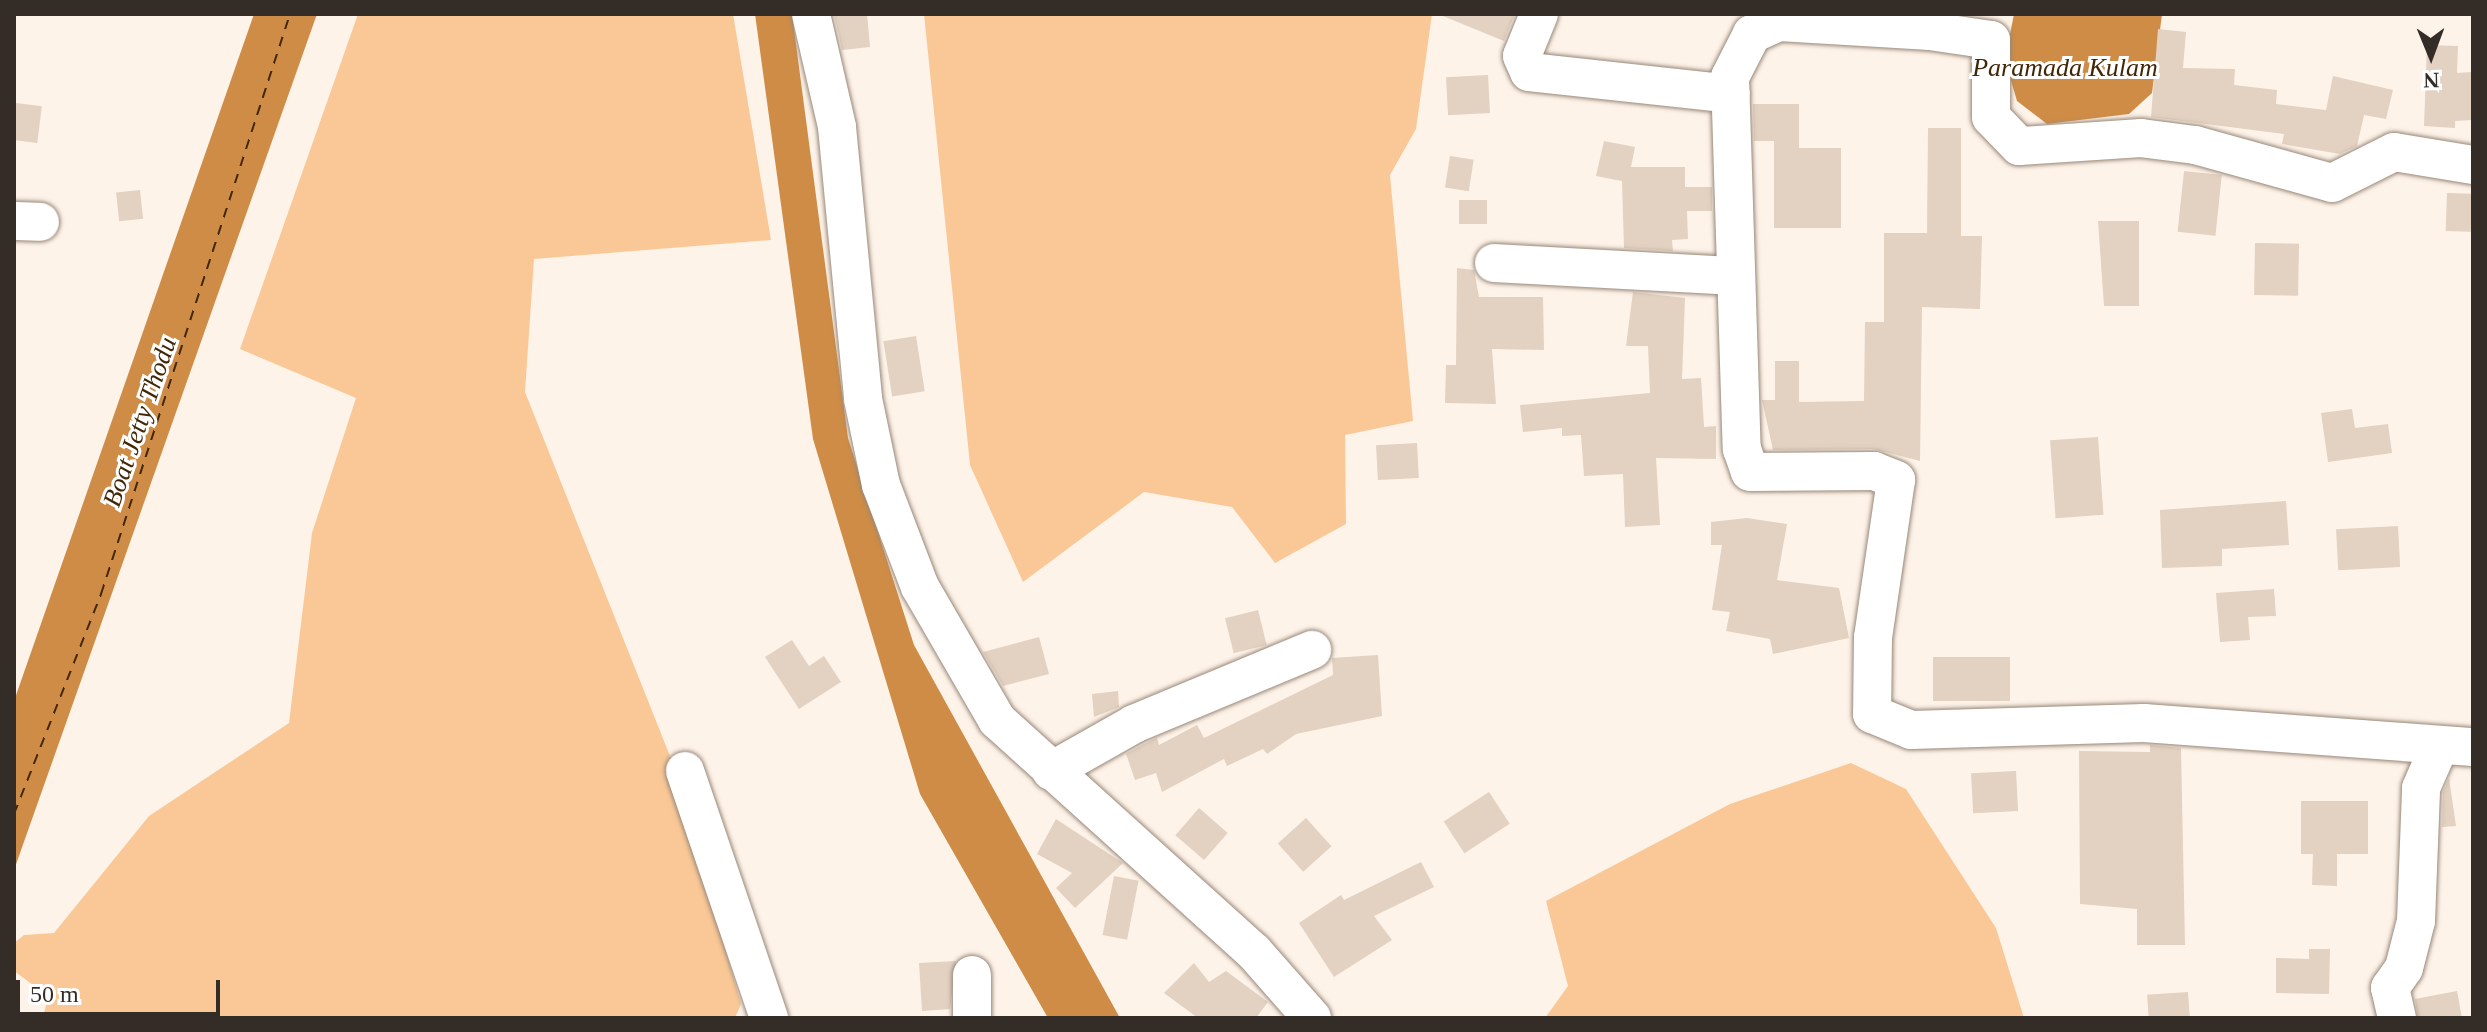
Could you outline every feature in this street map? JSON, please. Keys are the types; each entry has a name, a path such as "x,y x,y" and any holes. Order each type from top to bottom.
{"street":[{"path":"811,14 837,127 859,369 881,485 920,587 964,668 997,720 1254,952 1312,1018"},
{"path":"1539,14 1522,69 1731,94"},
{"path":"2456,748 2291,730 2144,723 1911,730 1872,714 1873,637 1896,480 1874,471 1750,472 1742,449 1730,77 1752,34 1778,18 1995,27 1991,117 2019,146 2141,138 2332,183 2394,152 2473,165"},
{"path":"1494,263 1736,276"},
{"path":"1051,771 1134,724 1312,650"},
{"path":"2397,1018 2390,988 2404,968 2416,921 2421,788 2456,748"},
{"path":"685,771 769,1018"},
{"path":"972,975 972,1018"}],"shaded area":[{"path":"358,14 733,14 771,240 534,259 525,392 670,756 741,1004 735,1018 43,1018 48,996 14,971 14,943 24,935 54,933 149,816 289,723 312,533 356,398 240,349"},
{"path":"924,14 1432,14 1416,129 1390,175 1413,421 1345,435 1346,524 1275,563 1232,507 1144,492 1023,582 970,465"},
{"path":"1851,763 1906,789 1996,928 2024,1018 1545,1018 1568,986 1546,901 1730,804"}],"water":[{"name":"Boat Jetty Thodu","path":"254,14 317,14 14,870 14,701"},
{"path":"755,14 792,14 848,438 914,645 1120,1018 1048,1018 920,794 813,439"},
{"name":"Paramada Kulam","path":"2014,14 2162,14 2152,93 2129,114 2047,124 2017,101 2005,60"}],"building":[{"path":"834,14 867,14 870,47 842,50"},
{"path":"1438,14 1515,14 1504,41"},
{"path":"2158,29 2186,32 2183,68 2235,69 2234,85 2277,90 2276,104 2326,110 2333,76 2393,90 2386,119 2364,115 2357,146 2340,154 2282,144 2284,134 2151,117"},
{"path":"2427,45 2458,46 2457,73 2473,72 2473,120 2455,121 2455,128 2424,126"},
{"path":"1488,75 1490,113 1448,115 1446,77"},
{"path":"16,103 42,106 37,143 14,140"},
{"path":"1753,104 1799,104 1799,148 1841,148 1841,228 1774,228 1774,141 1754,141"},
{"path":"1928,128 1961,128 1961,236 1982,236 1980,309 1922,307 1920,461 1874,449 1773,450 1762,400 1775,400 1775,361 1799,361 1799,402 1864,401 1865,322 1884,322 1884,233 1927,233"},
{"path":"1604,141 1635,147 1631,167 1685,167 1685,187 1712,187 1712,211 1687,211 1688,239 1672,240 1673,251 1624,248 1622,181 1596,176"},
{"path":"1450,156 1474,160 1469,191 1445,188"},
{"path":"2184,171 2222,175 2215,236 2178,232"},
{"path":"140,190 143,219 119,221 116,193"},
{"path":"2447,193 2472,194 2471,232 2446,231"},
{"path":"1459,200 1487,200 1487,224 1459,224"},
{"path":"2098,221 2139,221 2139,306 2104,306"},
{"path":"2255,243 2299,244 2298,296 2254,295"},
{"path":"1457,268 1474,270 1479,297 1543,297 1544,350 1492,349 1496,404 1445,403 1446,365 1456,365"},
{"path":"1633,292 1685,298 1682,379 1701,378 1704,427 1716,426 1716,459 1656,458 1660,525 1625,527 1623,474 1584,476 1581,435 1562,436 1562,428 1523,432 1520,405 1650,393 1648,346 1626,346"},
{"path":"916,336 925,391 892,396 883,341"},
{"path":"2352,409 2355,428 2388,424 2392,453 2328,462 2321,413"},
{"path":"2098,437 2103,515 2056,518 2050,440"},
{"path":"1417,443 1419,478 1378,480 1376,445"},
{"path":"2286,501 2289,545 2222,549 2222,566 2162,568 2160,510"},
{"path":"1747,518 1787,524 1777,580 1839,588 1849,638 1773,654 1770,639 1726,631 1730,612 1712,610 1722,545 1711,545 1711,522"},
{"path":"2398,526 2400,567 2338,570 2336,529"},
{"path":"2274,589 2276,616 2248,617 2250,640 2220,642 2216,593"},
{"path":"1258,610 1267,645 1234,653 1225,618"},
{"path":"1039,637 1049,674 1003,686 983,652"},
{"path":"792,640 809,666 824,656 841,682 799,709 765,657"},
{"path":"1378,655 1382,716 1296,734 1267,754 1263,749 1227,766 1224,759 1162,792 1156,773 1135,780 1126,754 1144,744 1157,738 1159,745 1197,725 1204,738 1333,675 1332,658"},
{"path":"1933,657 2010,657 2010,701 1933,701"},
{"path":"1118,691 1119,707 1094,717 1092,694"},
{"path":"2150,745 2181,748 2185,945 2137,945 2137,909 2080,904 2079,751 2150,752"},
{"path":"2016,771 2018,811 1973,813 1971,773"},
{"path":"2449,778 2456,826 2442,827 2443,793"},
{"path":"1489,792 1510,824 1464,853 1444,821"},
{"path":"2301,801 2368,801 2368,854 2337,854 2337,886 2312,885 2313,854 2301,854"},
{"path":"1199,808 1228,833 1204,860 1175,835"},
{"path":"1306,818 1331,846 1303,872 1278,843"},
{"path":"1056,819 1123,863 1075,908 1056,888 1072,873 1037,854"},
{"path":"1421,862 1434,887 1374,916 1392,940 1334,977 1299,923 1341,895 1344,900"},
{"path":"1114,876 1139,881 1127,940 1103,935"},
{"path":"2309,949 2330,949 2329,994 2276,993 2276,958 2309,959"},
{"path":"956,961 950,1009 922,1011 919,963"},
{"path":"1194,963 1209,982 1226,971 1268,1002 1256,1018 1198,1018 1164,993"},
{"path":"2457,991 2462,1018 2418,1018 2415,999"},
{"path":"2188,992 2190,1018 2149,1018 2147,995"}],"ferry route":[{"path":"14,814 101,594 290,14"}]}
